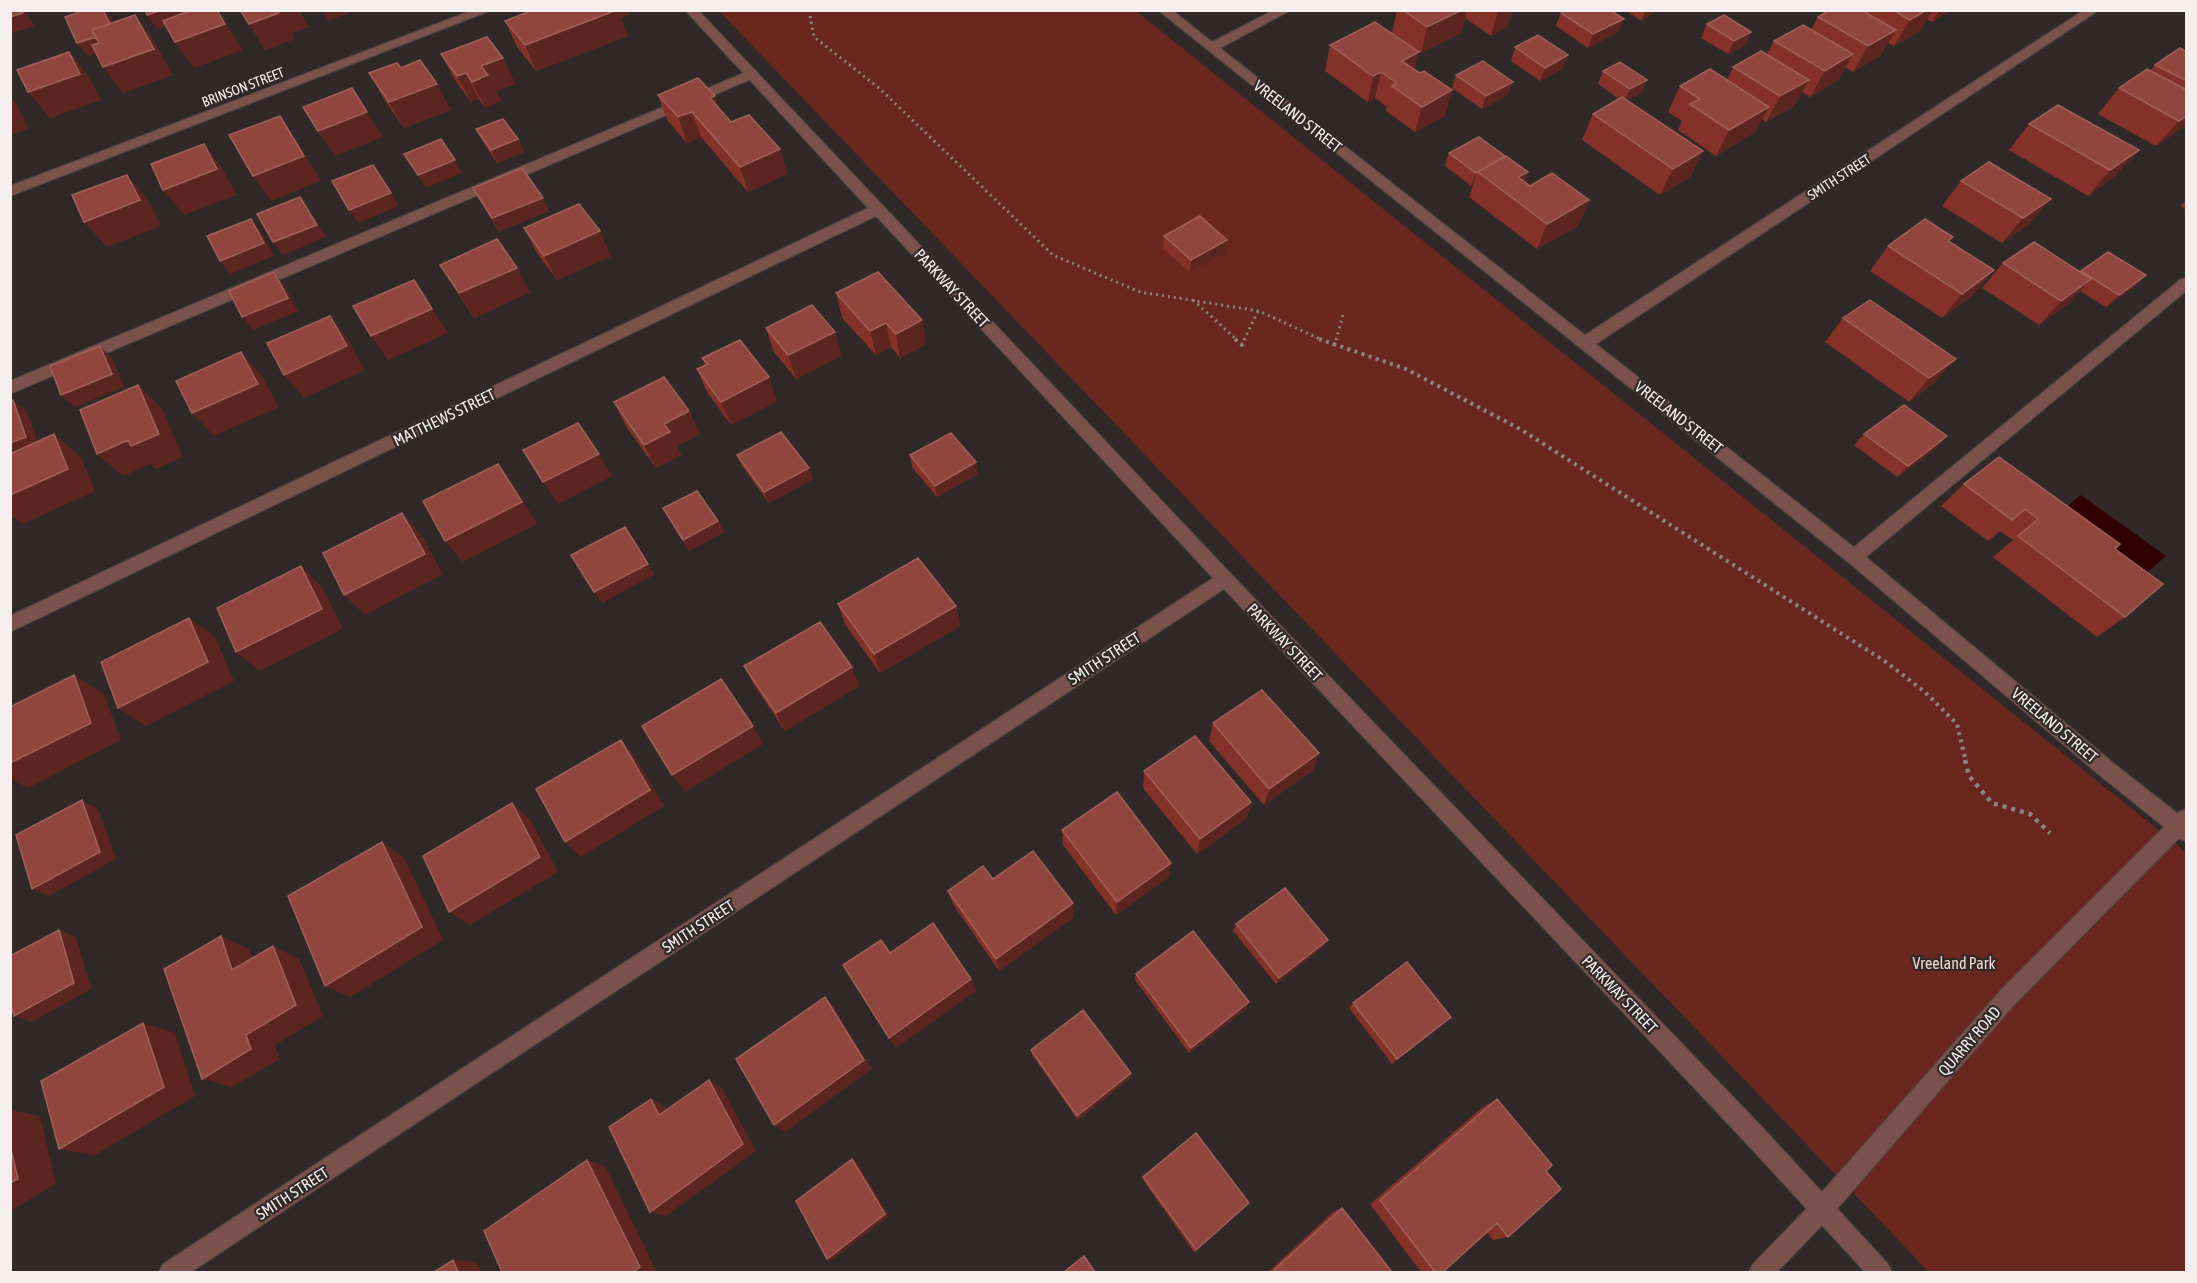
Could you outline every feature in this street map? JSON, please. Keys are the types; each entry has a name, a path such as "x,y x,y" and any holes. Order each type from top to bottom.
{"street":[{"name":"BRINSON STREET","path":"10,191 486,10"},
{"name":"PARKWAY STREET","path":"691,10 1880,1272"},
{"name":"VREELAND STREET","path":"1164,10 1854,557 2110,772 2184,826"},
{"path":"1211,46 1285,10"},
{"name":"SMITH STREET","path":"1585,343 2093,10"},
{"path":"10,388 751,74"},
{"name":"MATTHEWS STREET","path":"10,625 878,209"},
{"path":"1854,557 2187,283"},
{"name":"SMITH STREET","path":"171,1272 1225,579"},
{"name":"QUARRY ROAD","path":"1761,1272 1822,1209 2007,998 2184,826"}],"path":[{"path":"809,10 814,37 879,88 1053,255 1140,292 1259,311 1334,346 1406,369 1520,429 1886,662 1925,692 1957,724 1969,776 1992,803 2030,814 2050,833"},
{"path":"1193,299 1242,345 1259,311"},
{"path":"1334,346 1343,315"}],"green space":[{"name":"Vreeland Park","path":"719,11 1136,11 2186,852 2186,1272 1929,1272"}],"shaded area":[{"path":"2081,495 2166,556 2141,578 2055,516"}],"building":[{"path":"10,10 22,10 23,13 10,17"},
{"path":"86,10 103,10 110,24 92,30 96,37 77,43 65,17"},
{"path":"145,10 162,10 147,15"},
{"path":"192,10 217,10 225,24 175,42 163,21"},
{"path":"240,10 278,10 279,13 249,24"},
{"path":"533,10 617,10 525,45 505,21"},
{"path":"1403,10 1462,10 1427,27"},
{"path":"1566,10 1610,10 1624,19 1593,34 1561,13"},
{"path":"1829,10 1861,10 1896,30 1868,46 1818,17"},
{"path":"1893,10 1927,10 1910,20"},
{"path":"135,15 154,49 103,67 92,45 99,43 92,30"},
{"path":"1724,15 1751,32 1734,41 1707,24"},
{"path":"1375,22 1419,52 1402,61 1420,73 1424,71 1452,90 1422,107 1392,86 1397,83 1381,72 1373,76 1330,45"},
{"path":"1803,25 1853,54 1825,71 1774,41"},
{"path":"1538,35 1568,55 1545,68 1515,47"},
{"path":"487,37 503,58 481,66 488,75 472,82 466,73 457,76 441,54"},
{"path":"2180,48 2187,52 2187,81 2155,65"},
{"path":"1761,51 1809,80 1780,96 1733,67"},
{"path":"69,52 80,74 28,92 17,70"},
{"path":"420,60 437,84 389,102 369,73 397,63 401,68"},
{"path":"1483,61 1513,82 1486,96 1456,75"},
{"path":"1620,62 1647,80 1630,89 1603,71"},
{"path":"1710,69 1769,107 1729,130 1690,104 1700,99 1680,86"},
{"path":"2147,69 2187,90 2187,115 2179,121 2119,88"},
{"path":"698,78 715,96 710,98 731,122 749,115 780,149 740,167 692,112 678,117 658,95"},
{"path":"352,88 367,112 318,131 303,107"},
{"path":"1622,97 1703,151 1673,169 1593,114"},
{"path":"2058,105 2139,150 2110,170 2029,124"},
{"path":"280,116 304,156 253,176 229,135"},
{"path":"503,119 518,139 491,150 476,129"},
{"path":"1479,137 1505,156 1476,173 1449,153"},
{"path":"441,139 455,160 418,175 404,154"},
{"path":"204,144 217,169 163,190 151,164"},
{"path":"1506,156 1528,172 1518,177 1530,186 1552,173 1589,200 1547,224 1478,172"},
{"path":"1989,162 2051,199 2023,218 1961,181"},
{"path":"373,165 391,193 349,210 332,181"},
{"path":"522,168 543,198 492,218 473,188"},
{"path":"127,175 140,200 84,222 72,195"},
{"path":"300,197 317,225 273,242 257,214"},
{"path":"579,204 600,231 544,256 524,228"},
{"path":"1200,216 1227,240 1191,260 1164,236"},
{"path":"251,219 264,243 220,261 207,236"},
{"path":"1925,219 1953,237 1948,241 1994,270 1962,294 1888,246"},
{"path":"497,239 517,268 459,293 440,265"},
{"path":"2034,242 2091,279 2061,301 2003,263"},
{"path":"2108,252 2146,275 2119,295 2081,271"},
{"path":"274,272 288,298 242,317 229,291"},
{"path":"878,272 922,320 896,334 886,323 870,331 836,293"},
{"path":"414,280 432,309 371,336 353,306"},
{"path":"1870,300 1956,359 1929,378 1843,318"},
{"path":"812,305 835,332 788,355 766,328"},
{"path":"330,316 347,346 284,375 267,343"},
{"path":"740,340 769,377 721,402 697,369 708,364 702,358"},
{"path":"100,346 112,374 61,395 50,366"},
{"path":"241,352 258,384 192,413 176,381"},
{"path":"664,377 689,411 664,424 670,432 644,445 614,402"},
{"path":"138,385 159,434 131,446 128,440 97,454 80,410"},
{"path":"13,400 26,437 10,443 10,401"},
{"path":"1904,405 1947,436 1908,466 1864,434"},
{"path":"578,423 599,454 543,482 523,450"},
{"path":"781,432 809,468 764,492 737,455"},
{"path":"951,433 976,462 935,486 910,455"},
{"path":"54,434 68,469 10,495 10,454"},
{"path":"1999,457 2120,544 2115,549 2163,584 2125,617 2018,536 2038,519 2025,509 2012,520 1964,484"},
{"path":"498,464 522,502 445,541 423,501"},
{"path":"697,491 718,521 683,540 663,508"},
{"path":"402,513 425,554 344,595 323,553"},
{"path":"625,527 648,564 594,592 571,555"},
{"path":"918,558 956,606 874,654 838,604"},
{"path":"301,566 322,609 236,652 217,608"},
{"path":"189,618 208,662 118,708 101,662"},
{"path":"820,622 852,667 776,713 744,666"},
{"path":"74,675 91,723 10,763 10,707"},
{"path":"721,679 753,726 672,775 642,726"},
{"path":"1262,690 1319,753 1269,789 1213,723"},
{"path":"1195,736 1251,802 1200,839 1144,771"},
{"path":"621,740 650,790 565,842 536,789"},
{"path":"1117,792 1171,863 1117,902 1062,830"},
{"path":"82,800 100,852 32,889 16,835"},
{"path":"512,803 540,857 449,912 423,856"},
{"path":"382,842 422,927 325,986 288,896"},
{"path":"1033,851 1073,903 996,959 948,891 983,866 993,879"},
{"path":"1285,888 1328,940 1279,978 1236,924"},
{"path":"933,923 971,979 889,1038 843,965 881,940 890,953"},
{"path":"59,930 74,983 14,1016 10,1003 10,956"},
{"path":"1193,931 1249,1002 1191,1048 1136,974"},
{"path":"221,936 232,970 273,946 296,1005 246,1035 251,1049 202,1079 164,969"},
{"path":"1407,962 1451,1017 1397,1059 1353,1003"},
{"path":"825,997 864,1060 774,1125 736,1059"},
{"path":"1083,1010 1131,1073 1077,1116 1031,1050"},
{"path":"143,1023 164,1087 59,1149 41,1081"},
{"path":"709,1080 743,1144 650,1212 609,1127 651,1099 659,1115"},
{"path":"1497,1099 1552,1165 1546,1171 1561,1189 1508,1237 1497,1223 1443,1272 1435,1272 1380,1200"},
{"path":"1196,1133 1249,1203 1196,1250 1143,1177"},
{"path":"10,1145 18,1179 10,1183"},
{"path":"852,1159 885,1214 827,1259 796,1201"},
{"path":"587,1160 640,1267 633,1272 502,1272 484,1231"},
{"path":"1342,1208 1392,1272 1276,1272 1274,1270"},
{"path":"1084,1256 1095,1272 1064,1272"},
{"path":"453,1260 458,1272 434,1272"}]}
